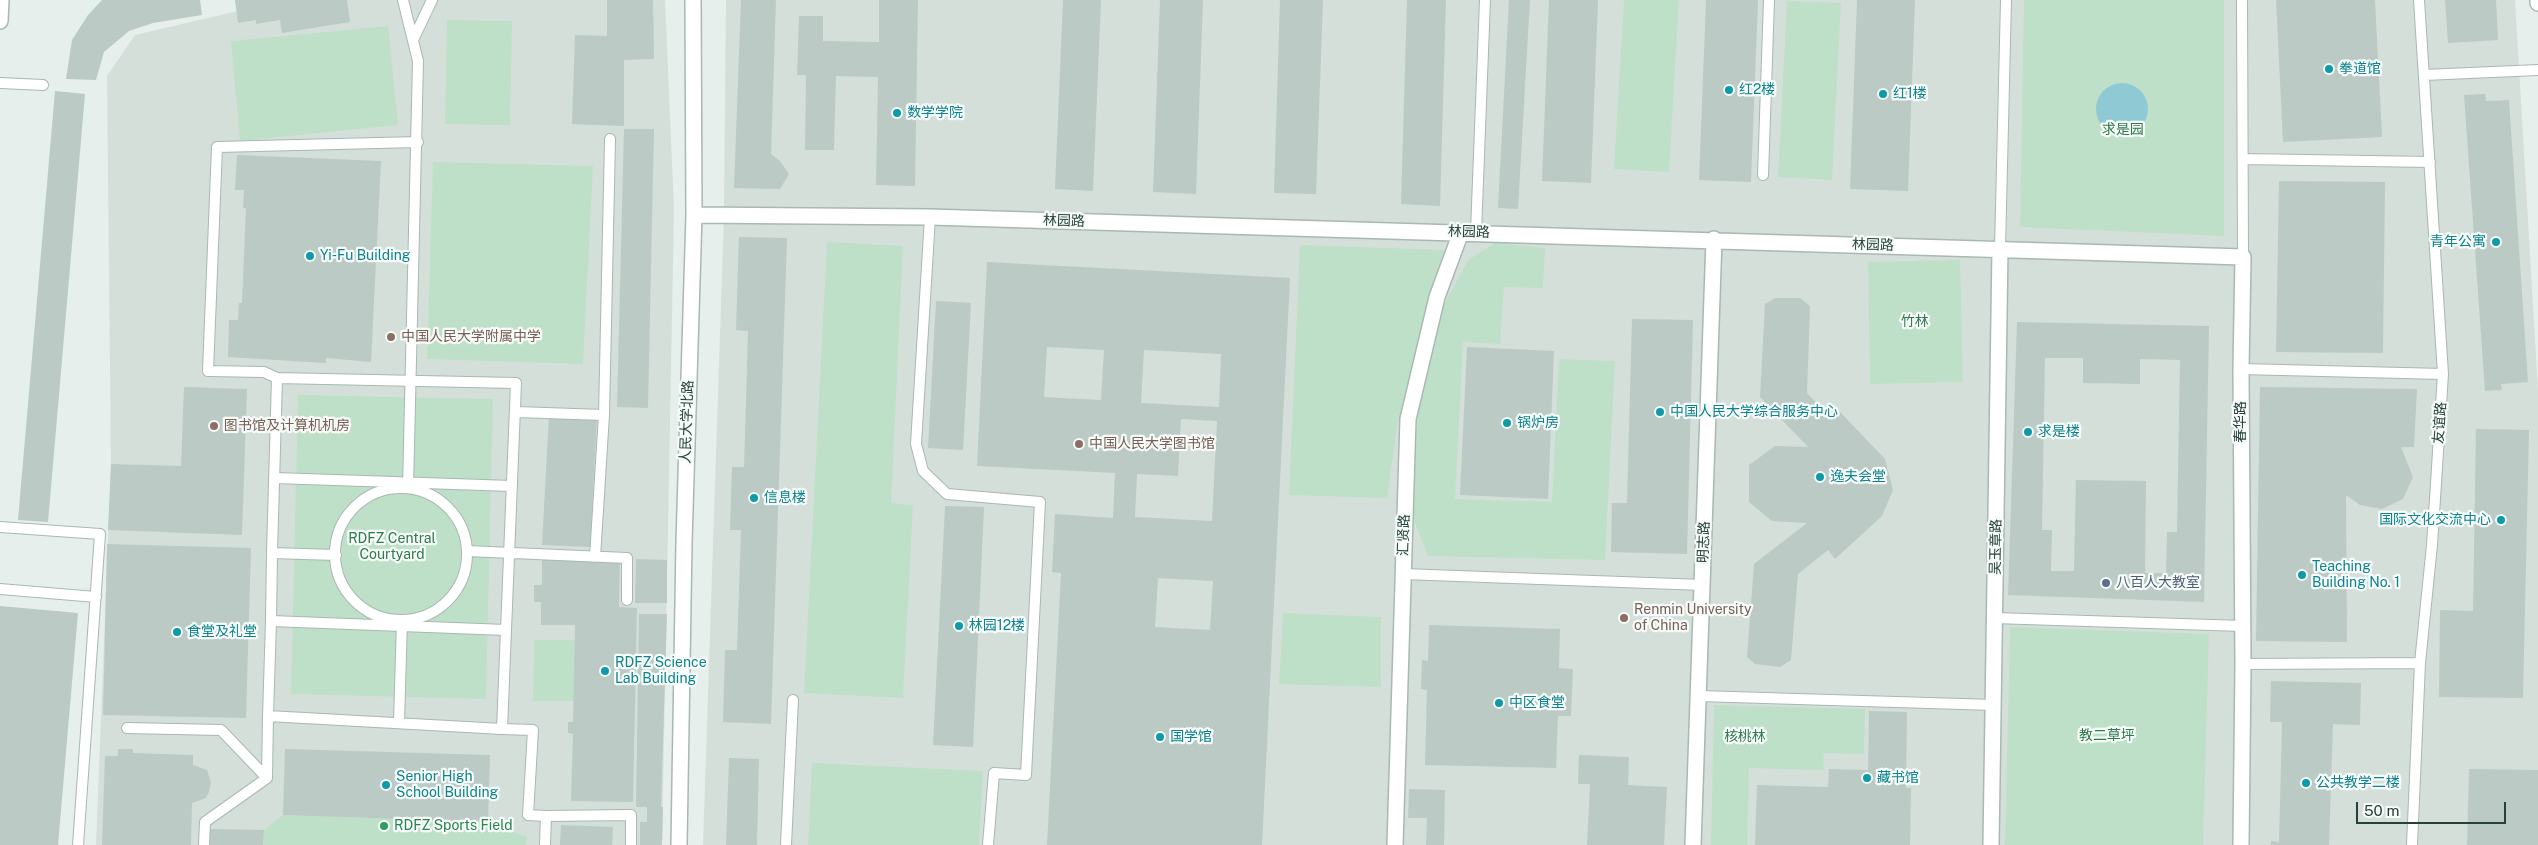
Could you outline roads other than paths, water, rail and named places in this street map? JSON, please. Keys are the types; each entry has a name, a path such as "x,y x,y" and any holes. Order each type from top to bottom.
{"street":[{"path":"0,21 1,0"},
{"name":"人民大学北路","path":"679,845 684,552 694,215 693,0"},
{"name":"林园路","path":"694,215 930,217 1714,239 2244,257"},
{"name":"汇贤路","path":"1395,845 1408,419 1437,297 1461,232"},
{"name":"明志路","path":"1693,845 1714,239"},
{"name":"吴玉章路","path":"1991,845 2000,249"},
{"name":"春华路","path":"2242,845 2244,664 2241,369 2244,257"}],"lane":[{"path":"403,0 418,60 418,142 408,485"},
{"path":"413,40 432,0"},
{"path":"1476,232 1485,0"},
{"path":"1763,175 1769,0"},
{"path":"2000,249 2006,0"},
{"name":"春华路","path":"2242,0 2244,257"},
{"name":"友谊路","path":"2412,845 2420,664 2432,545 2443,374 2419,0"},
{"path":"2424,75 2538,70"},
{"path":"0,83 43,85"},
{"path":"595,557 604,415 610,139"},
{"path":"418,142 217,147 208,371 264,372 277,378 516,383 502,729"},
{"path":"2243,159 2430,162"},
{"path":"930,217 916,444 923,471 947,494 1040,502 1026,775 994,773 988,845"},
{"path":"2241,369 2443,374"},
{"path":"267,778 277,378"},
{"path":"516,412 604,415"},
{"path":"275,478 408,485 512,486"},
{"path":"408,485 430,495 449,509 462,528 467,551 464,577 450,599 429,614 402,623 379,616 357,603 342,582 336,555 336,544 344,521 361,502 383,491 408,485"},
{"path":"0,528 100,534 78,845"},
{"path":"467,551 627,558 627,600"},
{"path":"272,553 336,555"},
{"path":"1403,574 1703,584"},
{"path":"0,589 96,597"},
{"path":"1994,618 2243,626"},
{"path":"271,621 402,623 506,630"},
{"path":"399,722 402,623"},
{"path":"2244,664 2420,664"},
{"path":"1698,696 1994,705"},
{"path":"786,845 793,700"},
{"path":"268,716 533,730 528,815 631,815 630,845"},
{"path":"127,728 221,730 267,778"},
{"path":"204,845 205,822 267,778"},
{"path":"545,845 546,816"}],"water":[{"path":"2117,83 2127,83 2141,90 2148,104 2148,114 2141,128 2127,135 2117,135 2107,131 2100,124 2096,114 2096,104 2100,94 2107,87"}],"place":[{"name":"拳道馆","path":"2329,69"},
{"name":"红2楼","path":"1729,90"},
{"name":"红1楼","path":"1883,94"},
{"name":"数学学院","path":"897,113"},
{"name":"青年公寓","path":"2496,242"},
{"name":"Yi-Fu Building","path":"310,256"},
{"name":"中国人民大学附属中学","path":"391,337"},
{"name":"中国人民大学综合服务中心","path":"1660,412"},
{"name":"锅炉房","path":"1507,423"},
{"name":"图书馆及计算机机房","path":"214,426"},
{"name":"求是楼","path":"2028,432"},
{"name":"中国人民大学图书馆","path":"1079,444"},
{"name":"逸夫会堂","path":"1820,477"},
{"name":"信息楼","path":"754,498"},
{"name":"国际文化交流中心","path":"2501,520"},
{"name":"Teaching Building No. 1","path":"2302,575"},
{"name":"八百人大教室","path":"2106,583"},
{"name":"Renmin University of China","path":"1624,618"},
{"name":"林园12楼","path":"959,626"},
{"name":"食堂及礼堂","path":"177,632"},
{"name":"RDFZ Science Lab Building","path":"605,671"},
{"name":"中区食堂","path":"1499,703"},
{"name":"国学馆","path":"1160,737"},
{"name":"藏书馆","path":"1867,778"},
{"name":"公共教学二楼","path":"2306,783"},
{"name":"Senior High School Building","path":"386,785"},
{"name":"RDFZ Sports Field","path":"384,826"}],"park label":[{"name":"求是园","path":"2123,130"},
{"name":"竹林","path":"1915,322"},
{"name":"RDFZ Central Courtyard","path":"392,548"},
{"name":"教二草坪","path":"2107,736"},
{"name":"核桃林","path":"1745,737"}]}
